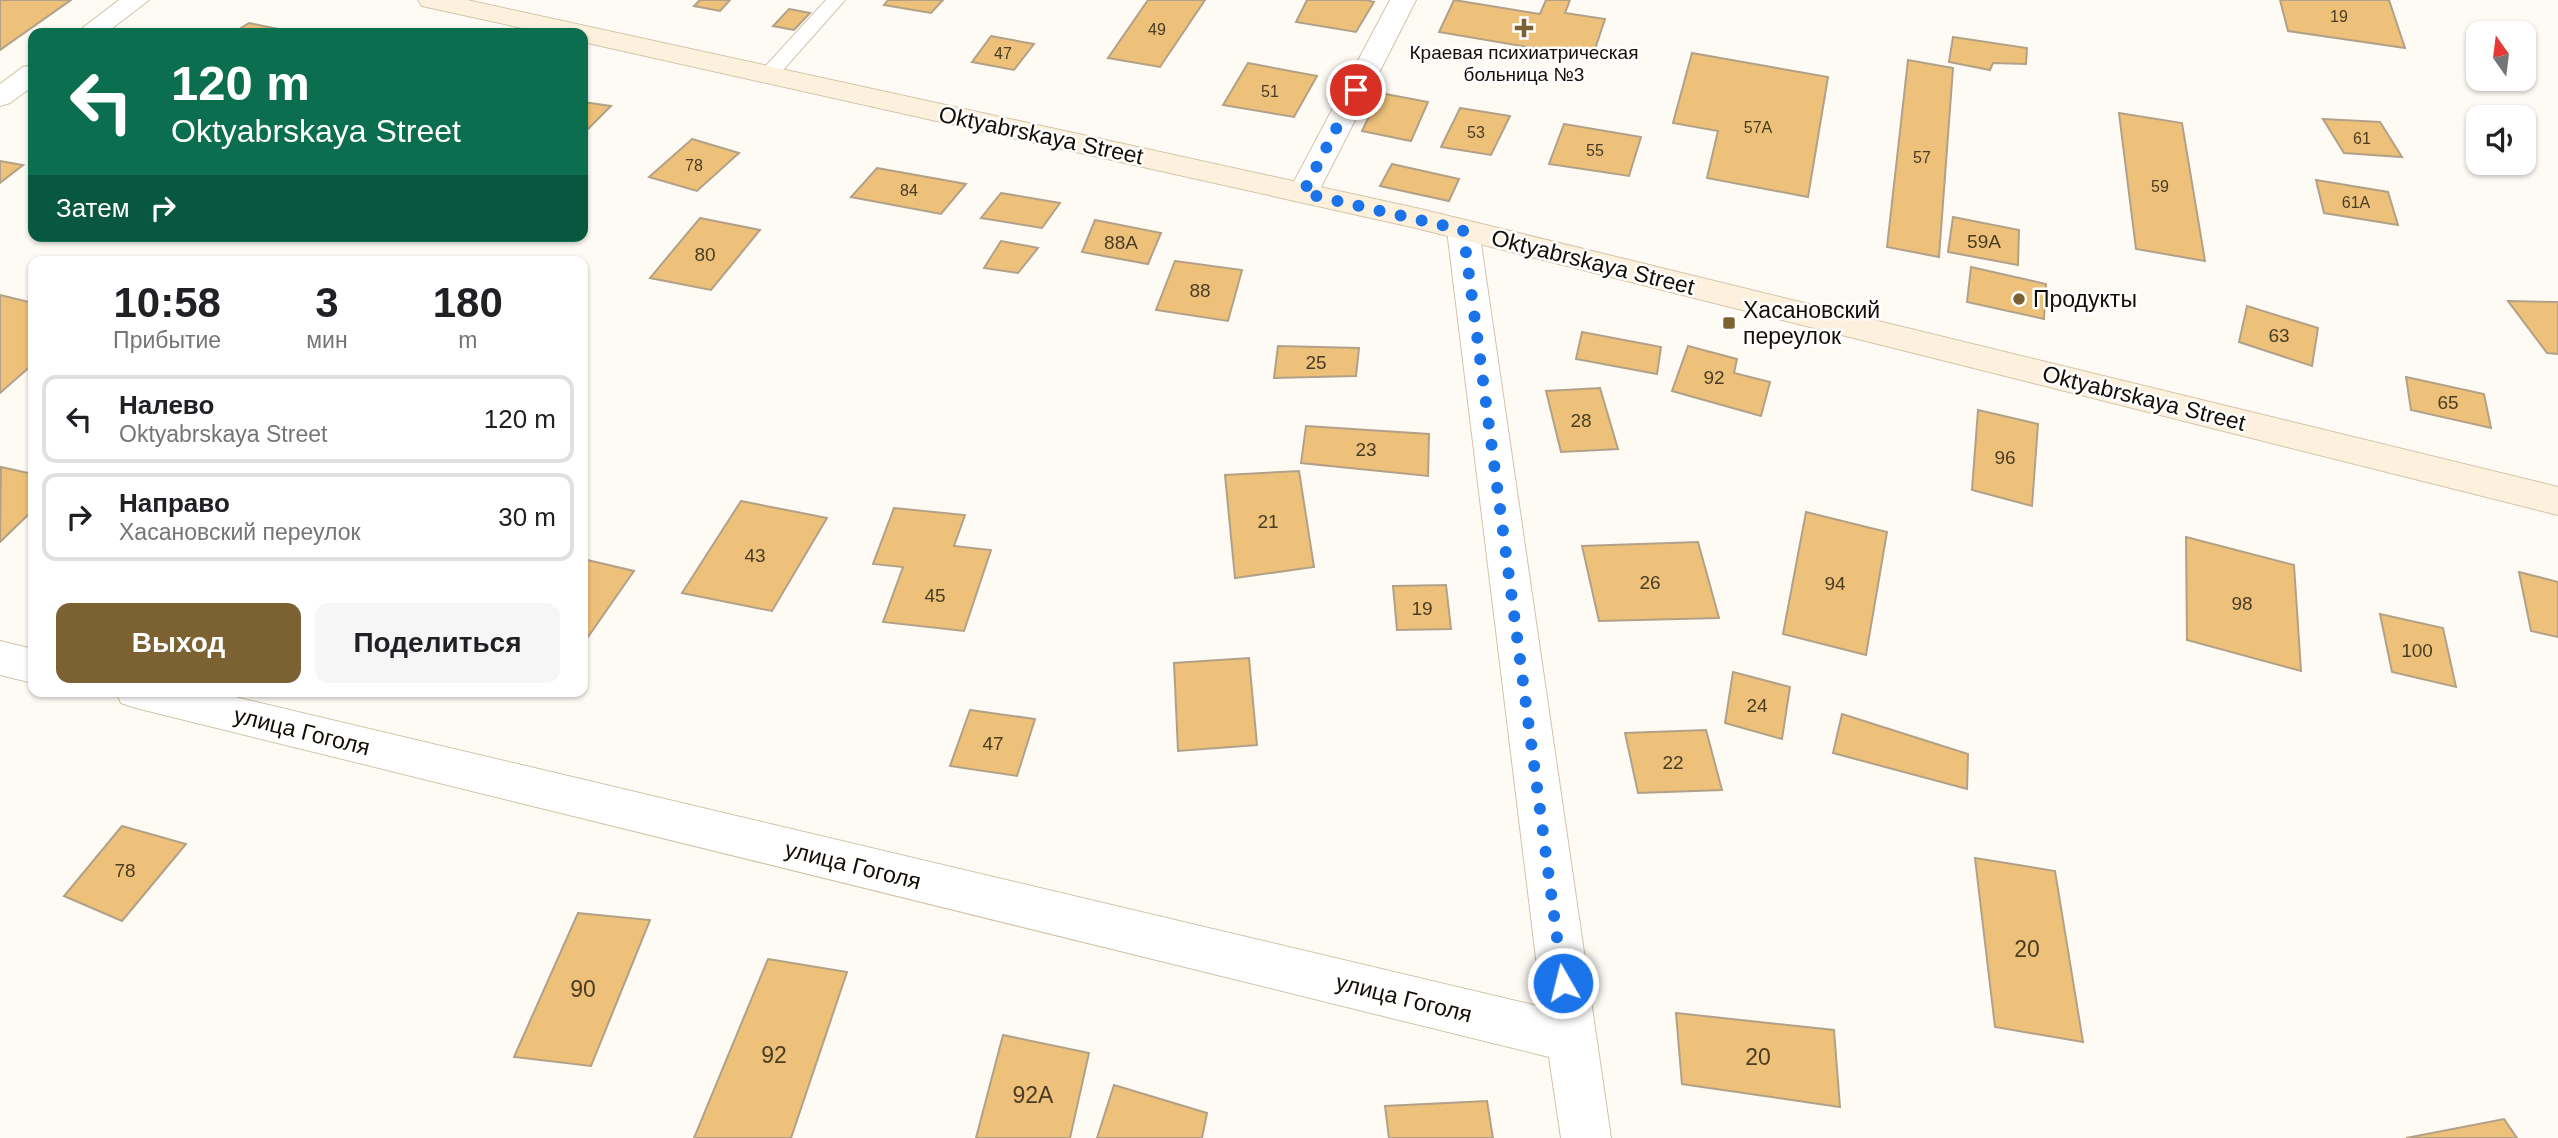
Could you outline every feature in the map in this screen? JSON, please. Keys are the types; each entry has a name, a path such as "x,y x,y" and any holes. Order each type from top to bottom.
{"main road":[{"name":"Oktyabrskaya Street","path":"431,0 559,28"},
{"name":"Oktyabrskaya Street","path":"588,34 1463,230 2558,501"}],"street":[{"path":"96,28 136,0"},
{"path":"1303,193 1403,0"},
{"path":"0,97 28,77"},
{"path":"1463,230 1570,1038 1586,1138"},
{"path":"0,658 28,665"},
{"name":"улица Гоголя","path":"161,697 1570,1038"}],"lane":[{"path":"768,75 836,0"}],"building":[{"path":"0,0 71,0 28,28 0,50"},
{"path":"700,0 730,0 720,11 694,6"},
{"path":"888,0 943,0 931,13 884,5"},
{"path":"1148,0 1205,0 1160,67 1108,58"},
{"path":"1307,0 1374,2 1356,32 1296,22"},
{"path":"1454,0 1540,14 1546,0 1570,0 1565,13 1605,19 1592,58 1439,32"},
{"path":"2280,0 2389,0 2405,48 2288,31"},
{"path":"789,9 810,13 794,30 773,26"},
{"path":"249,23 274,28 241,28"},
{"path":"991,36 1034,44 1014,70 972,62"},
{"path":"1953,37 2027,48 2026,64 1993,63 1990,70 1949,62"},
{"path":"1692,53 1828,77 1808,197 1707,178 1718,131 1673,123"},
{"path":"1908,60 1953,68 1939,257 1887,247"},
{"path":"1248,63 1317,76 1294,117 1223,105"},
{"path":"1380,93 1428,102 1411,141 1362,131"},
{"path":"588,103 611,106 588,129"},
{"path":"1460,108 1510,116 1491,155 1441,147"},
{"path":"2119,113 2182,123 2205,261 2136,249"},
{"path":"2323,119 2380,122 2402,157 2344,153"},
{"path":"1564,124 1641,137 1629,176 1549,164"},
{"path":"692,139 739,153 697,191 649,177"},
{"path":"0,161 23,165 0,183"},
{"path":"1392,164 1459,179 1449,201 1380,186"},
{"path":"877,168 966,184 941,214 851,197"},
{"path":"2316,180 2388,192 2398,225 2324,213"},
{"path":"1001,193 1060,203 1042,228 981,218"},
{"path":"1953,217 2019,230 2018,265 1948,252"},
{"path":"700,218 760,230 711,290 650,278"},
{"path":"1095,220 1161,233 1148,264 1082,252"},
{"path":"1001,241 1038,248 1018,273 984,268"},
{"path":"1175,261 1242,270 1228,321 1156,310"},
{"path":"1971,267 2046,284 2044,319 1967,302"},
{"path":"0,295 28,302 28,368 0,393"},
{"path":"2508,301 2558,302 2558,354 2547,353"},
{"path":"2247,306 2318,328 2312,366 2239,342"},
{"path":"1582,332 1661,347 1657,374 1576,359"},
{"path":"1278,346 1359,348 1356,376 1274,378"},
{"path":"1688,346 1737,359 1734,373 1770,382 1761,416 1672,391"},
{"path":"2406,377 2484,394 2491,428 2411,410"},
{"path":"1600,388 1618,449 1561,452 1546,391"},
{"path":"1978,410 2038,424 2032,506 1972,490"},
{"path":"1306,426 1429,434 1428,476 1301,463"},
{"path":"1,467 28,473 28,515 0,542"},
{"path":"1299,471 1314,567 1235,578 1225,475"},
{"path":"741,501 827,518 772,611 682,593"},
{"path":"894,508 965,515 954,546 991,550 964,631 883,622 903,567 873,564"},
{"path":"1806,512 1887,532 1866,655 1783,634"},
{"path":"2186,537 2294,565 2301,671 2187,640"},
{"path":"1698,542 1719,618 1599,621 1582,546"},
{"path":"588,560 634,571 588,637"},
{"path":"2519,572 2558,582 2558,637 2531,631"},
{"path":"1446,585 1451,629 1397,630 1393,586"},
{"path":"2380,614 2443,628 2456,687 2392,672"},
{"path":"1249,658 1257,745 1178,751 1174,663"},
{"path":"1733,672 1790,687 1782,739 1725,723"},
{"path":"970,710 1035,719 1017,776 950,766"},
{"path":"1842,714 1968,754 1967,789 1833,753"},
{"path":"1706,730 1722,790 1638,793 1625,733"},
{"path":"122,826 186,844 122,921 64,896"},
{"path":"1975,858 2055,871 2083,1042 1995,1027"},
{"path":"578,913 650,920 591,1066 514,1057"},
{"path":"768,959 847,972 791,1138 694,1138"},
{"path":"1676,1013 1834,1030 1840,1107 1682,1084"},
{"path":"1003,1035 1089,1053 1070,1138 976,1138"},
{"path":"1114,1085 1207,1113 1202,1138 1097,1138"},
{"path":"1487,1101 1493,1138 1389,1138 1385,1106"},
{"path":"2504,1119 2517,1138 2406,1138"}],"place":[{"name":"Краевая психиатрическая больница №3","path":"1524,28"},
{"name":"Продукты","path":"2019,299"},
{"name":"Хасановский переулок","path":"1729,323"}],"route":[{"path":"1356,90 1303,193 1463,230 1563,983"}]}
